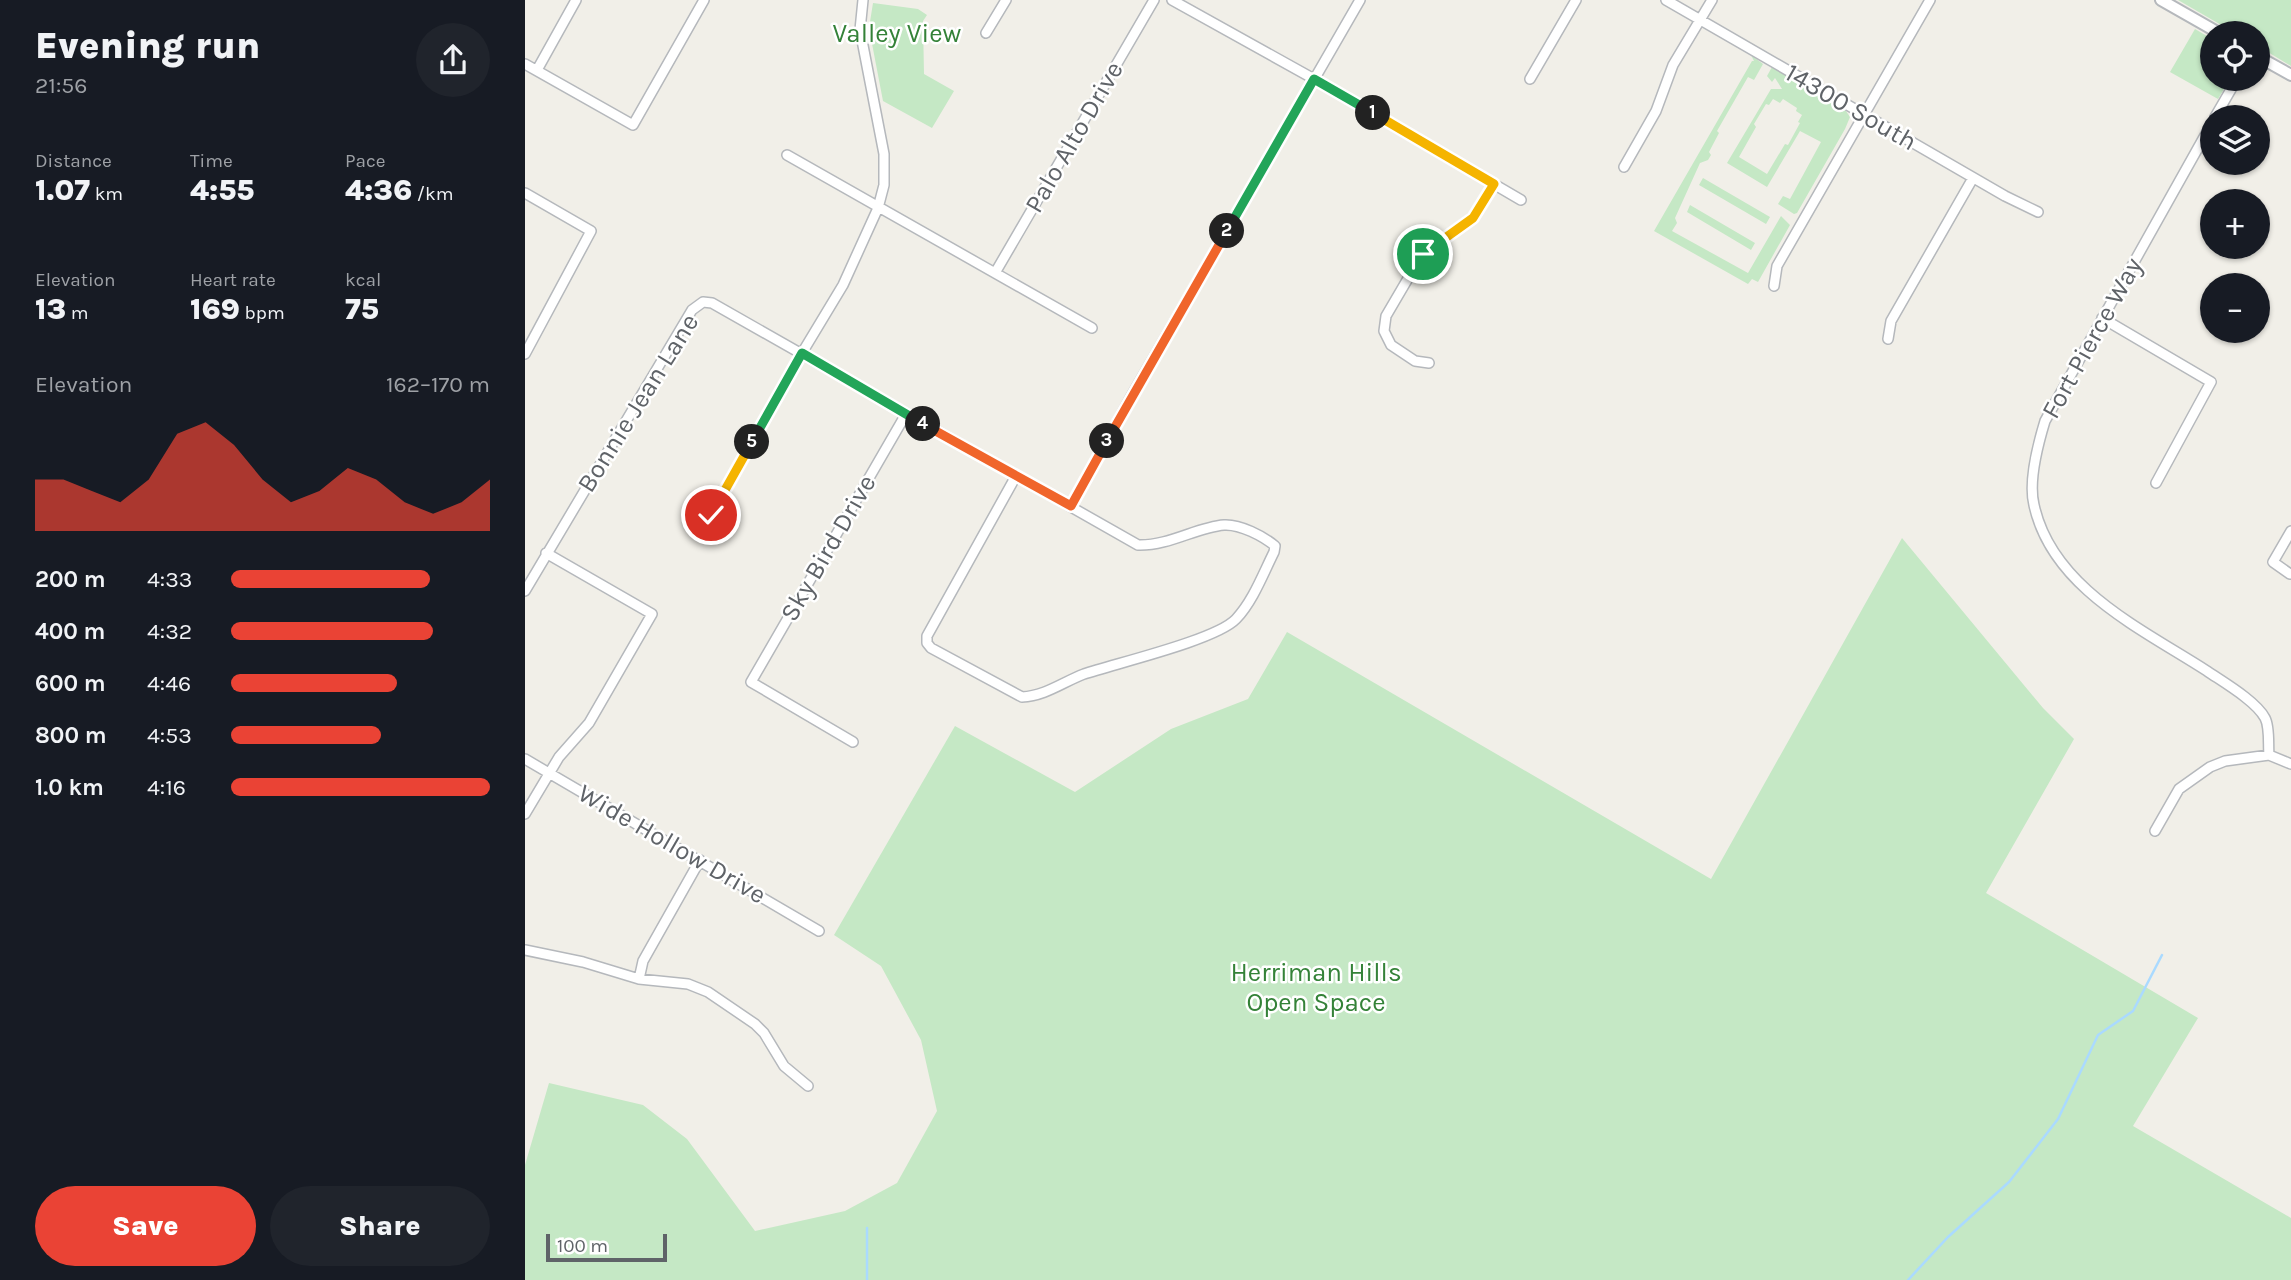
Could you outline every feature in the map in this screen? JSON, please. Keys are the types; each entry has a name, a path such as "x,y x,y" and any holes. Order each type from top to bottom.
{"street":[{"path":"537,70 576,0"},
{"path":"525,64 633,125 704,0"},
{"path":"711,515 843,285 878,208 884,185 884,154 860,30 863,0"},
{"path":"986,33 1006,0"},
{"name":"Palo Alto Drive","path":"995,273 1154,0"},
{"path":"1172,0 1521,200"},
{"path":"1071,506 1360,0"},
{"path":"1530,79 1576,0"},
{"name":"14300 South","path":"1666,0 1973,178 2038,212"},
{"path":"1625,167 1656,111 1673,65 1712,0"},
{"path":"1774,286 1777,266 1930,0"},
{"path":"2161,0 2200,22"},
{"path":"2270,63 2291,75"},
{"name":"Fort Pierce Way","path":"2200,144 2045,421 2037,449 2033,503 2043,535 2061,562 2086,591 2241,694 2266,719 2269,755"},
{"path":"787,155 1092,328"},
{"path":"1888,339 1891,321 1973,178"},
{"path":"1429,363 1415,361 1391,345 1384,331 1386,316 1420,258 1473,218 1494,184"},
{"path":"525,193 591,231 525,354"},
{"name":"Bonnie Jean Lane","path":"546,553 697,305 703,302 712,303 802,353 1138,545 1157,544 1225,525 1245,530 1275,546 1247,605 1229,626 1217,633 1084,674 1049,691 1022,697 931,648 927,643 929,629 1016,476"},
{"path":"2102,318 2211,382 2156,483"},
{"name":"Sky Bird Drive","path":"853,742 751,682 906,414"},
{"path":"2290,574 2273,562 2291,531"},
{"path":"525,591 546,553 652,614 589,723 548,772 525,814"},
{"path":"2155,831 2179,789 2210,766 2225,761 2269,755 2291,764"},
{"name":"Wide Hollow Drive","path":"525,759 819,930"},
{"path":"639,979 643,961 700,860"},
{"path":"525,950 583,962 639,979 688,984 708,992 755,1024 764,1033 784,1066 808,1086"}],"green space":[{"path":"2178,0 2291,0 2291,66 2270,53 2270,21 2214,21"},
{"name":"Valley View","path":"873,3 918,9 927,15 923,21 924,74 954,91 932,128 883,101 869,28"},
{"path":"2195,29 2200,32 2200,89 2170,72"},
{"path":"1751,55 1763,64 1754,80 1748,77 1717,131 1719,133 1709,152 1711,155 1708,160 1700,163 1675,218 1677,223 1672,231 1748,273 1781,216 1790,225 1758,282 1752,279 1748,284 1654,231 1754,61"},
{"path":"1772,67 1846,111 1850,117 1794,214 1778,204 1783,196 1790,199 1821,142 1800,131 1767,187 1727,163 1771,89 1782,89 1775,78 1772,82 1767,76","holes":["1773,99 1780,103 1783,99 1797,108 1796,111 1802,115 1788,145 1785,144 1767,174 1739,157 1766,104 1769,105"]},
{"path":"2204,91 2223,91 2218,99"},
{"path":"1703,178 1770,217 1766,224 1699,185"},
{"path":"1690,205 1755,243 1751,250 1687,212"},
{"name":"Herriman Hills Open Space","path":"1902,538 2043,708 2074,739 1986,893 2198,1018 2133,1126 2291,1218 2291,1280 525,1280 525,1165 549,1083 643,1105 687,1139 755,1231 845,1211 897,1183 937,1111 921,1040 881,966 834,935 955,726 1075,792 1171,729 1248,699 1287,632 1711,879"}],"waterway":[{"path":"1908,1280 1948,1237 2009,1182 2058,1119 2098,1035 2133,1011 2162,955"},
{"path":"867,1228 867,1280"}],"route":[{"path":"711,515 802,353 1071,506 1314,79 1494,184 1473,218 1423,254"}]}
